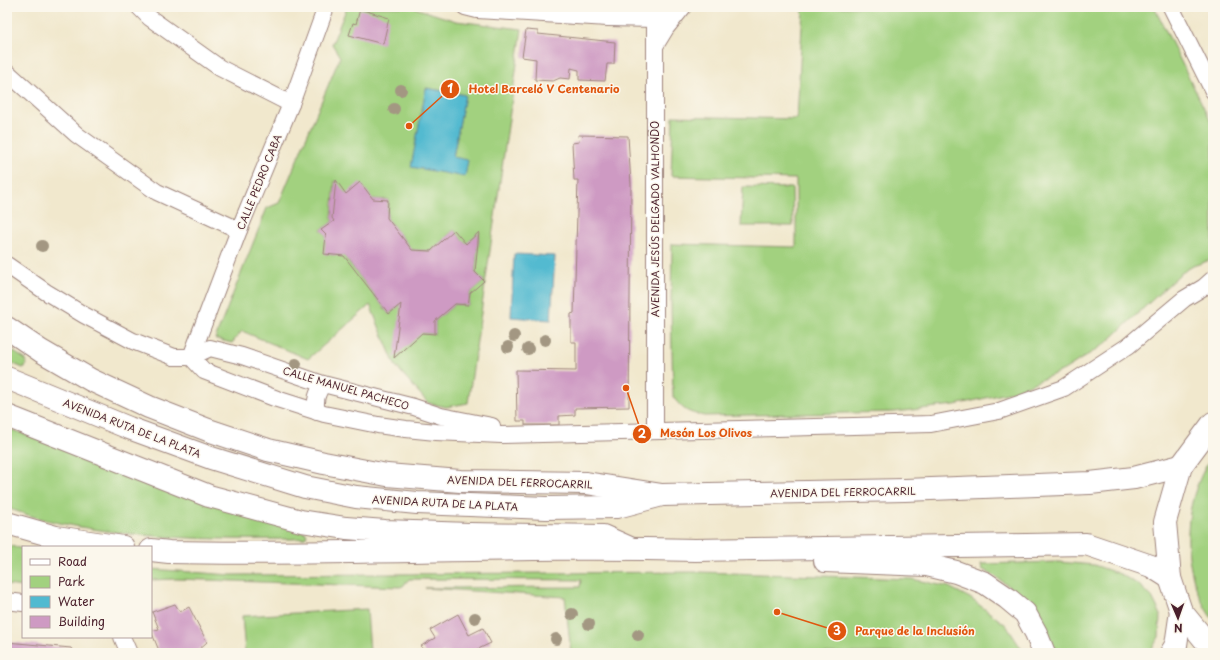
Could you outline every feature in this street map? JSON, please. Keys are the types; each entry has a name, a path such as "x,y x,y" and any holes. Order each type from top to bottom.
{"main road":[{"name":"AVENIDA DEL FERROCARRIL","path":"7,328 41,351 91,380 143,404 208,430 268,450 324,463 387,475 460,481 586,483 662,496 905,490 1090,483 1134,478 1181,466"},
{"name":"AVENIDA RUTA DE LA PLATA","path":"7,378 128,428 211,458 304,487 356,497 417,503 554,508 617,507 662,496"},
{"path":"7,416 209,496 301,521 346,528 393,531 603,536 630,548"},
{"path":"1213,423 1181,466 1165,522 1170,578 1181,611 1213,650"},
{"path":"7,523 56,537 116,546"},
{"path":"152,550 169,552 267,554 630,548 695,550 1086,544 1151,566 1170,578"},
{"path":"695,550 774,558 927,565 956,572 985,583 1007,598 1024,613 1036,633 1044,653"},
{"path":"1171,653 1176,645 1181,611"}],"street":[{"path":"138,7 150,18 220,68 291,104"},
{"name":"CALLE PEDRO CABA","path":"191,357 239,230 291,104 326,7"},
{"path":"465,7 485,11 655,13 672,7"},
{"path":"654,47 666,28 683,7"},
{"path":"1171,7 1213,91"},
{"name":"AVENIDA JESÚS DELGADO VALHONDO","path":"655,13 655,431"},
{"path":"7,72 77,136 156,192 239,230"},
{"name":"CALLE MANUEL PACHECO","path":"7,265 77,311 133,341 174,357 191,357 210,348 242,356 323,384 414,407 441,416 492,426 501,435"},
{"path":"191,357 204,371 277,399 317,412 378,425 436,432 501,435 931,424 999,411 1064,388 1128,346 1184,299 1210,284"},
{"path":"317,412 315,403 319,390 323,384"},
{"path":"378,425 384,419 386,413 387,406 385,400"},
{"path":"7,601 22,603"},
{"path":"122,638 129,653"}],"green space":[{"path":"347,7 412,7 456,21 522,29 468,403 446,407 428,403 395,365 370,305 308,359 242,331 232,343 215,339 267,208 279,203 340,57 332,44","holes":["426,88 465,95 453,157","335,181 346,194 388,200 387,218 412,250 431,251 454,230 466,244 479,233 475,272 484,281 470,293 468,305 455,304 435,321 435,334 422,333 401,304 389,314 344,256 325,254 326,235 321,230 334,221 332,218"]},
{"path":"803,7 1154,7 1213,126 1213,259 1193,266 1180,274 1105,344 1064,370 1012,392 955,405 894,412 704,416 686,410 673,397 671,305 672,244 796,247 796,179 671,176 673,116 797,119"},
{"path":"743,187 792,188 793,226 741,226"},
{"path":"7,347 26,360 26,366 23,368 7,361"},
{"path":"7,428 306,533 307,535 305,538 294,539 167,537 104,531 73,526 38,518 7,508"},
{"path":"1213,455 1213,620 1202,601 1194,581 1189,560 1188,538 1194,494 1202,474"},
{"path":"7,545 22,549 22,587 7,585"},
{"path":"1059,562 1094,565 1120,574 1139,585 1152,597 1160,613 1159,637 1149,653 1055,653 1015,591 982,569 981,564"},
{"path":"152,569 231,575 699,572 912,579 949,587 970,598 1006,625 1024,653 571,653 565,597 425,588 580,587 581,580 409,579 403,586 400,587 176,579 152,580"},
{"path":"367,609 370,653 245,653 242,616"}],"water":[{"path":"426,88 465,95 453,157 468,160 465,177 411,167"},
{"path":"514,254 555,256 551,320 511,317"}],"building":[{"path":"360,9 389,18 383,44 349,35 353,23 356,24"},
{"path":"526,30 538,31 538,34 615,42 614,64 607,64 605,81 579,80 579,70 571,68 570,79 560,78 553,81 535,80 536,59 522,57"},
{"path":"578,135 628,136 631,185 629,407 575,408 575,415 559,416 559,425 525,425 525,421 517,421 516,370 576,371 576,342 571,342 571,314 574,313 578,180 574,180 572,143 579,142"},
{"path":"336,180 346,194 360,182 373,199 388,200 387,218 412,250 431,251 454,230 466,244 479,232 475,272 484,281 470,293 468,305 455,304 435,321 435,334 422,333 394,358 401,304 389,314 344,256 324,254 326,235 321,230 334,221 332,218"},
{"path":"175,604 180,612 189,607 207,642 196,652 197,653 160,653 152,633 152,631 159,629 152,612"},
{"path":"458,614 469,635 483,628 491,643 476,650 478,653 425,653 421,646 435,638 430,630"},
{"path":"7,642 71,648 74,653 7,653"},
{"path":"551,649 552,653 542,653"}],"place":[{"name":"Hotel Barceló V Centenario","path":"409,126"},
{"name":"Mesón Los Olivos","path":"626,388"},
{"name":"Parque de la Inclusión","path":"777,612"}]}
